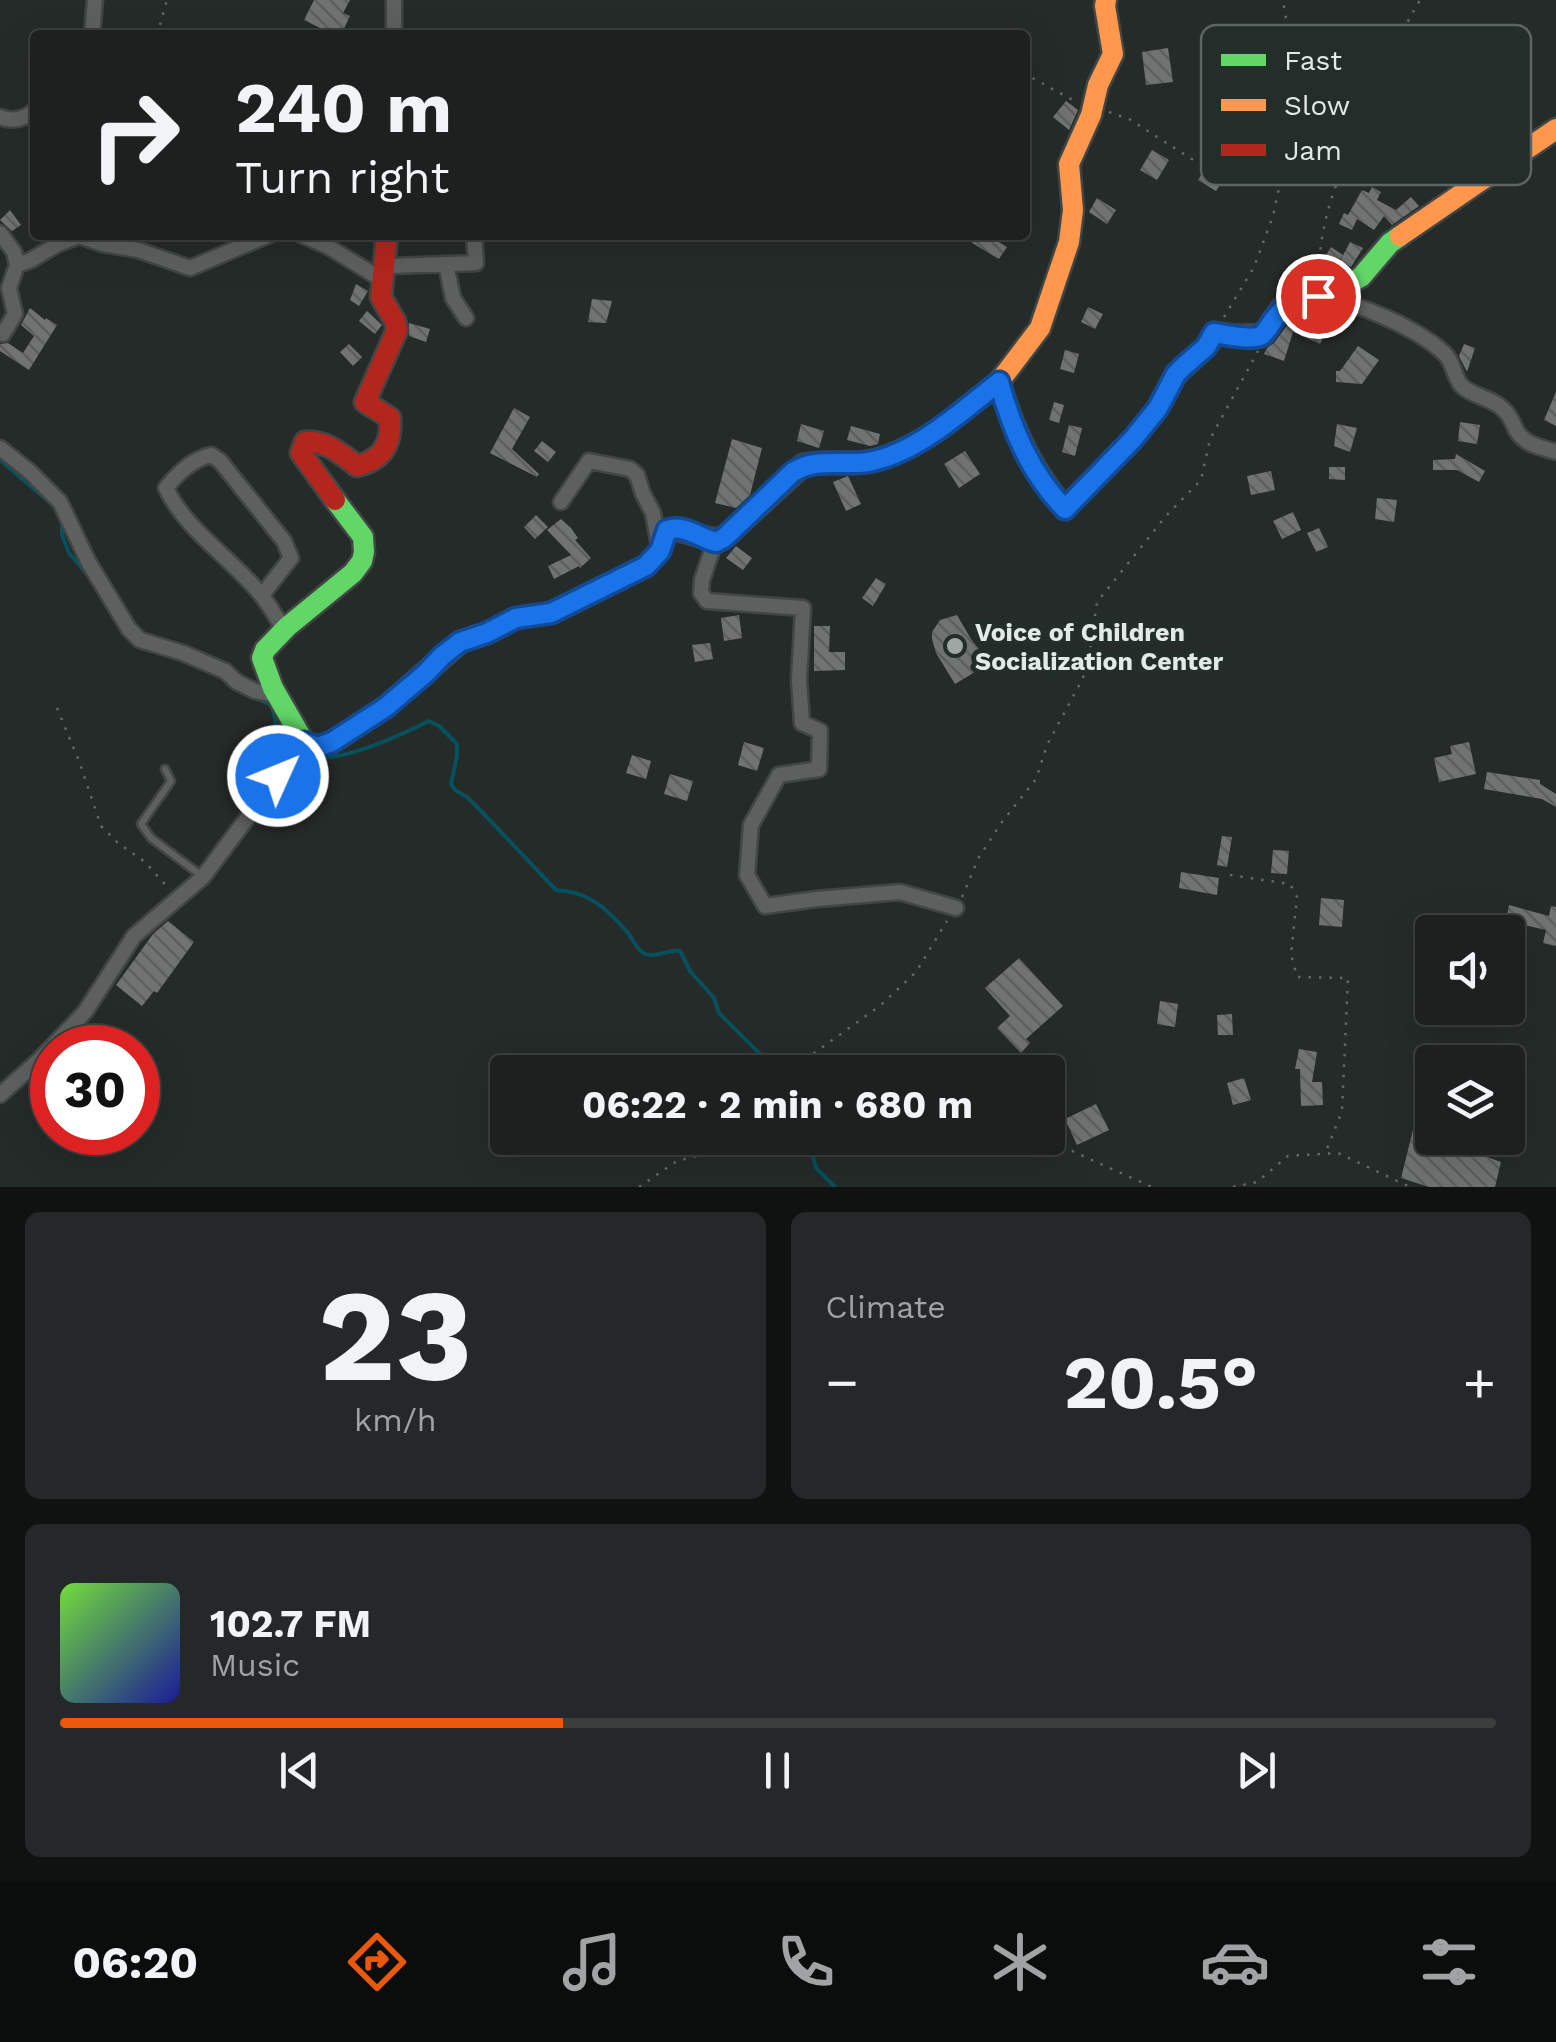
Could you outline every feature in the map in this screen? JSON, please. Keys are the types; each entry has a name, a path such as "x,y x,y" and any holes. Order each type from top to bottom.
{"street":[{"path":"93,30 96,0"},
{"path":"394,0 394,30"},
{"path":"0,1095 85,1012 134,936 203,877 299,750 332,742 386,707 460,642 516,618 551,613 646,566 660,551 667,530 675,527 715,541 724,538 803,466 816,462 868,462 899,451 938,431 999,382 1040,328 1069,242 1073,210 1070,164 1113,54 1106,0"},
{"path":"0,118 16,120 30,114"},
{"path":"1531,146 1556,129"},
{"path":"999,382 1020,444 1052,496 1065,509 1133,439 1158,408 1176,374 1206,347 1214,333 1263,335 1281,309 1291,302 1329,294 1361,277 1390,243 1474,185"},
{"path":"0,233 14,252 17,265 9,288 15,314 4,334"},
{"path":"17,265 68,240"},
{"path":"90,240 138,250 190,268 257,240"},
{"path":"313,240 384,272"},
{"path":"299,750 262,661 264,650 353,573 365,552 363,537 301,453 301,447 313,440 321,442 357,466 378,459 386,451 390,418 364,402 396,330 381,297 387,240"},
{"path":"384,272 392,266 476,263 474,240"},
{"path":"446,264 453,298 466,318"},
{"path":"1318,296 1342,300 1430,343 1449,359 1464,388 1506,411 1523,440 1556,452"},
{"path":"0,448 60,502 104,588 140,640 182,652 226,671 256,691 277,695"},
{"path":"262,595 291,558 289,551 220,461 211,454 201,457 166,488 220,554 262,595 284,630"},
{"path":"561,502 588,461 630,469 638,475 653,513 660,551"},
{"path":"715,541 702,580 701,593 708,602 803,608 799,680 802,723 820,730 819,769 779,776 751,825 747,875 764,906 900,892 956,908"}],"lane":[{"path":"165,769 171,781 142,824 151,838 203,877"}],"path":[{"path":"158,30 167,0"},
{"path":"1283,0 1287,25"},
{"path":"1404,25 1420,0"},
{"path":"1030,77 1092,109 1129,119 1198,163"},
{"path":"1219,325 1254,267 1273,216 1279,185"},
{"path":"1318,296 1318,266 1337,185"},
{"path":"811,1055 880,1005 916,972 964,894 978,856 1036,779 1047,745 1083,678 1096,602 1166,516 1202,480 1210,439 1261,346"},
{"path":"56,708 100,826 146,862 178,898"},
{"path":"1230,875 1290,884 1297,897 1291,954 1297,978 1348,978 1342,1111 1325,1154"},
{"path":"1065,1148 1152,1187"},
{"path":"1233,1187 1257,1182 1288,1156 1338,1153 1410,1187"},
{"path":"639,1187 677,1161 699,1155"}],"building":[{"path":"314,0 350,0 343,13 350,16 343,30 324,30 304,20"},
{"path":"1168,48 1173,82 1146,85 1142,52"},
{"path":"1066,101 1078,110 1069,130 1053,117"},
{"path":"1152,150 1169,160 1157,180 1140,170"},
{"path":"1372,187 1381,192 1377,200 1396,210 1411,197 1419,206 1392,225 1384,216 1374,230 1357,219 1352,230 1339,224 1362,190 1369,193"},
{"path":"1097,198 1116,210 1107,224 1089,212"},
{"path":"10,210 21,225 12,231 0,220"},
{"path":"995,240 1007,247 999,259 972,243"},
{"path":"1350,242 1363,248 1351,267 1340,261"},
{"path":"1331,247 1343,255 1331,273 1320,265"},
{"path":"356,284 368,291 359,306 350,300"},
{"path":"592,299 612,301 606,323 588,322"},
{"path":"1088,307 1103,314 1095,329 1081,322"},
{"path":"30,308 57,325 29,370 0,351 0,344 8,343 23,353 34,336 21,325"},
{"path":"367,311 382,325 375,334 359,321"},
{"path":"1293,317 1325,334 1320,344 1293,332 1284,361 1264,354 1267,348"},
{"path":"409,323 430,329 426,342 409,336"},
{"path":"349,344 362,357 353,366 340,352"},
{"path":"1464,344 1475,348 1467,372 1459,356"},
{"path":"1358,346 1379,360 1362,384 1336,382 1336,371 1340,371"},
{"path":"1065,350 1079,354 1074,373 1060,369"},
{"path":"1556,392 1556,426 1544,420"},
{"path":"1054,402 1064,405 1059,423 1049,420"},
{"path":"514,408 530,417 512,449 539,474 537,477 490,453"},
{"path":"1460,422 1480,425 1477,444 1458,441"},
{"path":"801,424 824,431 819,448 797,441"},
{"path":"1337,424 1357,428 1350,452 1334,446"},
{"path":"1069,425 1082,428 1075,456 1062,452"},
{"path":"851,426 880,434 878,444 870,446 847,440"},
{"path":"732,439 762,448 750,495 736,508 715,503"},
{"path":"542,441 556,452 548,462 534,451"},
{"path":"965,451 980,474 959,488 944,464"},
{"path":"1456,454 1485,471 1479,482 1457,470 1433,470 1433,460 1455,459"},
{"path":"1329,467 1345,467 1345,480 1329,479"},
{"path":"1271,471 1275,490 1251,495 1247,476"},
{"path":"848,476 861,504 846,511 833,482"},
{"path":"1377,498 1397,500 1394,522 1375,519"},
{"path":"1293,512 1301,530 1282,539 1273,521"},
{"path":"536,515 548,527 535,539 524,527"},
{"path":"561,519 591,558 580,568 554,579 548,566 571,555 547,530"},
{"path":"1319,528 1328,547 1316,552 1307,533"},
{"path":"736,546 752,558 743,570 726,558"},
{"path":"876,578 886,584 873,606 862,598"},
{"path":"739,615 742,638 724,641 721,618"},
{"name":"Voice of Children Socialization Center","path":"957,615 990,663 955,684 936,653 932,632 940,620"},
{"path":"814,626 830,626 829,652 845,652 845,670 814,671"},
{"path":"710,643 713,659 695,662 692,645"},
{"path":"744,742 764,748 757,771 738,765"},
{"path":"1469,742 1476,774 1439,782 1434,758 1452,754 1450,746"},
{"path":"632,755 651,761 646,779 626,773"},
{"path":"1487,772 1540,780 1540,784 1556,794 1556,807 1542,799 1484,789"},
{"path":"670,774 693,781 687,801 664,794"},
{"path":"1222,836 1232,837 1227,867 1217,865"},
{"path":"1273,850 1289,851 1287,874 1271,873"},
{"path":"1181,872 1219,878 1217,895 1179,888"},
{"path":"1321,898 1344,900 1342,927 1319,925"},
{"path":"1509,905 1549,916 1551,906 1556,907 1556,946 1543,943 1546,930 1525,925 1525,915 1507,915"},
{"path":"168,921 194,942 157,993 154,991 142,1006 116,985 153,934"},
{"path":"1019,958 1063,1006 1026,1039 1030,1043 1021,1053 997,1028 1010,1016 985,988"},
{"path":"1160,1001 1178,1004 1175,1027 1157,1024"},
{"path":"1232,1014 1233,1035 1218,1035 1217,1015"},
{"path":"1299,1049 1317,1052 1312,1082 1322,1082 1323,1105 1301,1106 1300,1069 1295,1069"},
{"path":"1244,1078 1251,1100 1233,1105 1227,1083"},
{"path":"1096,1104 1109,1130 1077,1145 1065,1119"},
{"path":"1413,1130 1415,1155 1482,1155 1501,1162 1495,1187 1429,1187 1401,1178"}],"waterway":[{"path":"0,460 54,506 62,520 62,535 69,553 91,579"},
{"path":"114,617 125,633"},
{"path":"140,646 187,662"},
{"path":"253,696 272,706 279,738 292,748"},
{"path":"300,753 320,758 335,756 377,744 429,721 439,726 457,744 451,784 455,790 467,797 556,890 578,894 605,909 642,952 651,955 680,951 690,971 714,998 719,1013 761,1055"},
{"path":"813,1155 816,1168 835,1187"}],"traffic: fast":[{"path":"999,382 1025,449 1065,509 1133,439 1158,408 1176,374 1206,347 1215,333 1263,335 1281,309 1291,302 1329,294 1361,277 1400,236"},
{"path":"335,500 363,537 362,561 353,573 287,627 262,658 273,688 304,742 318,747 386,707 460,642 516,618 551,613 646,566 660,551 667,530 724,538 803,465 858,463 887,457 950,421"}],"traffic: slow":[{"path":"950,421 999,382 1040,328 1069,242 1073,210 1069,164 1113,54 1106,0"},
{"path":"1531,146 1556,129"},
{"path":"1400,236 1474,185"}],"traffic: jam":[{"path":"335,500 301,453 305,442 320,443 357,466 373,460 387,443 390,418 365,402 397,330 381,297 387,240"}],"place":[{"name":"Voice of Children Socialization Center","path":"955,646"}],"route":[{"path":"278,776 304,742 318,747 332,742 386,707 460,642 516,618 551,613 630,575 654,560 667,530 675,527 716,542 803,466 816,462 868,462 884,457 938,431 999,382 1020,444 1052,496 1065,509 1133,439 1158,408 1176,374 1200,354 1214,333 1263,335 1281,309 1302,298 1318,296"}]}
